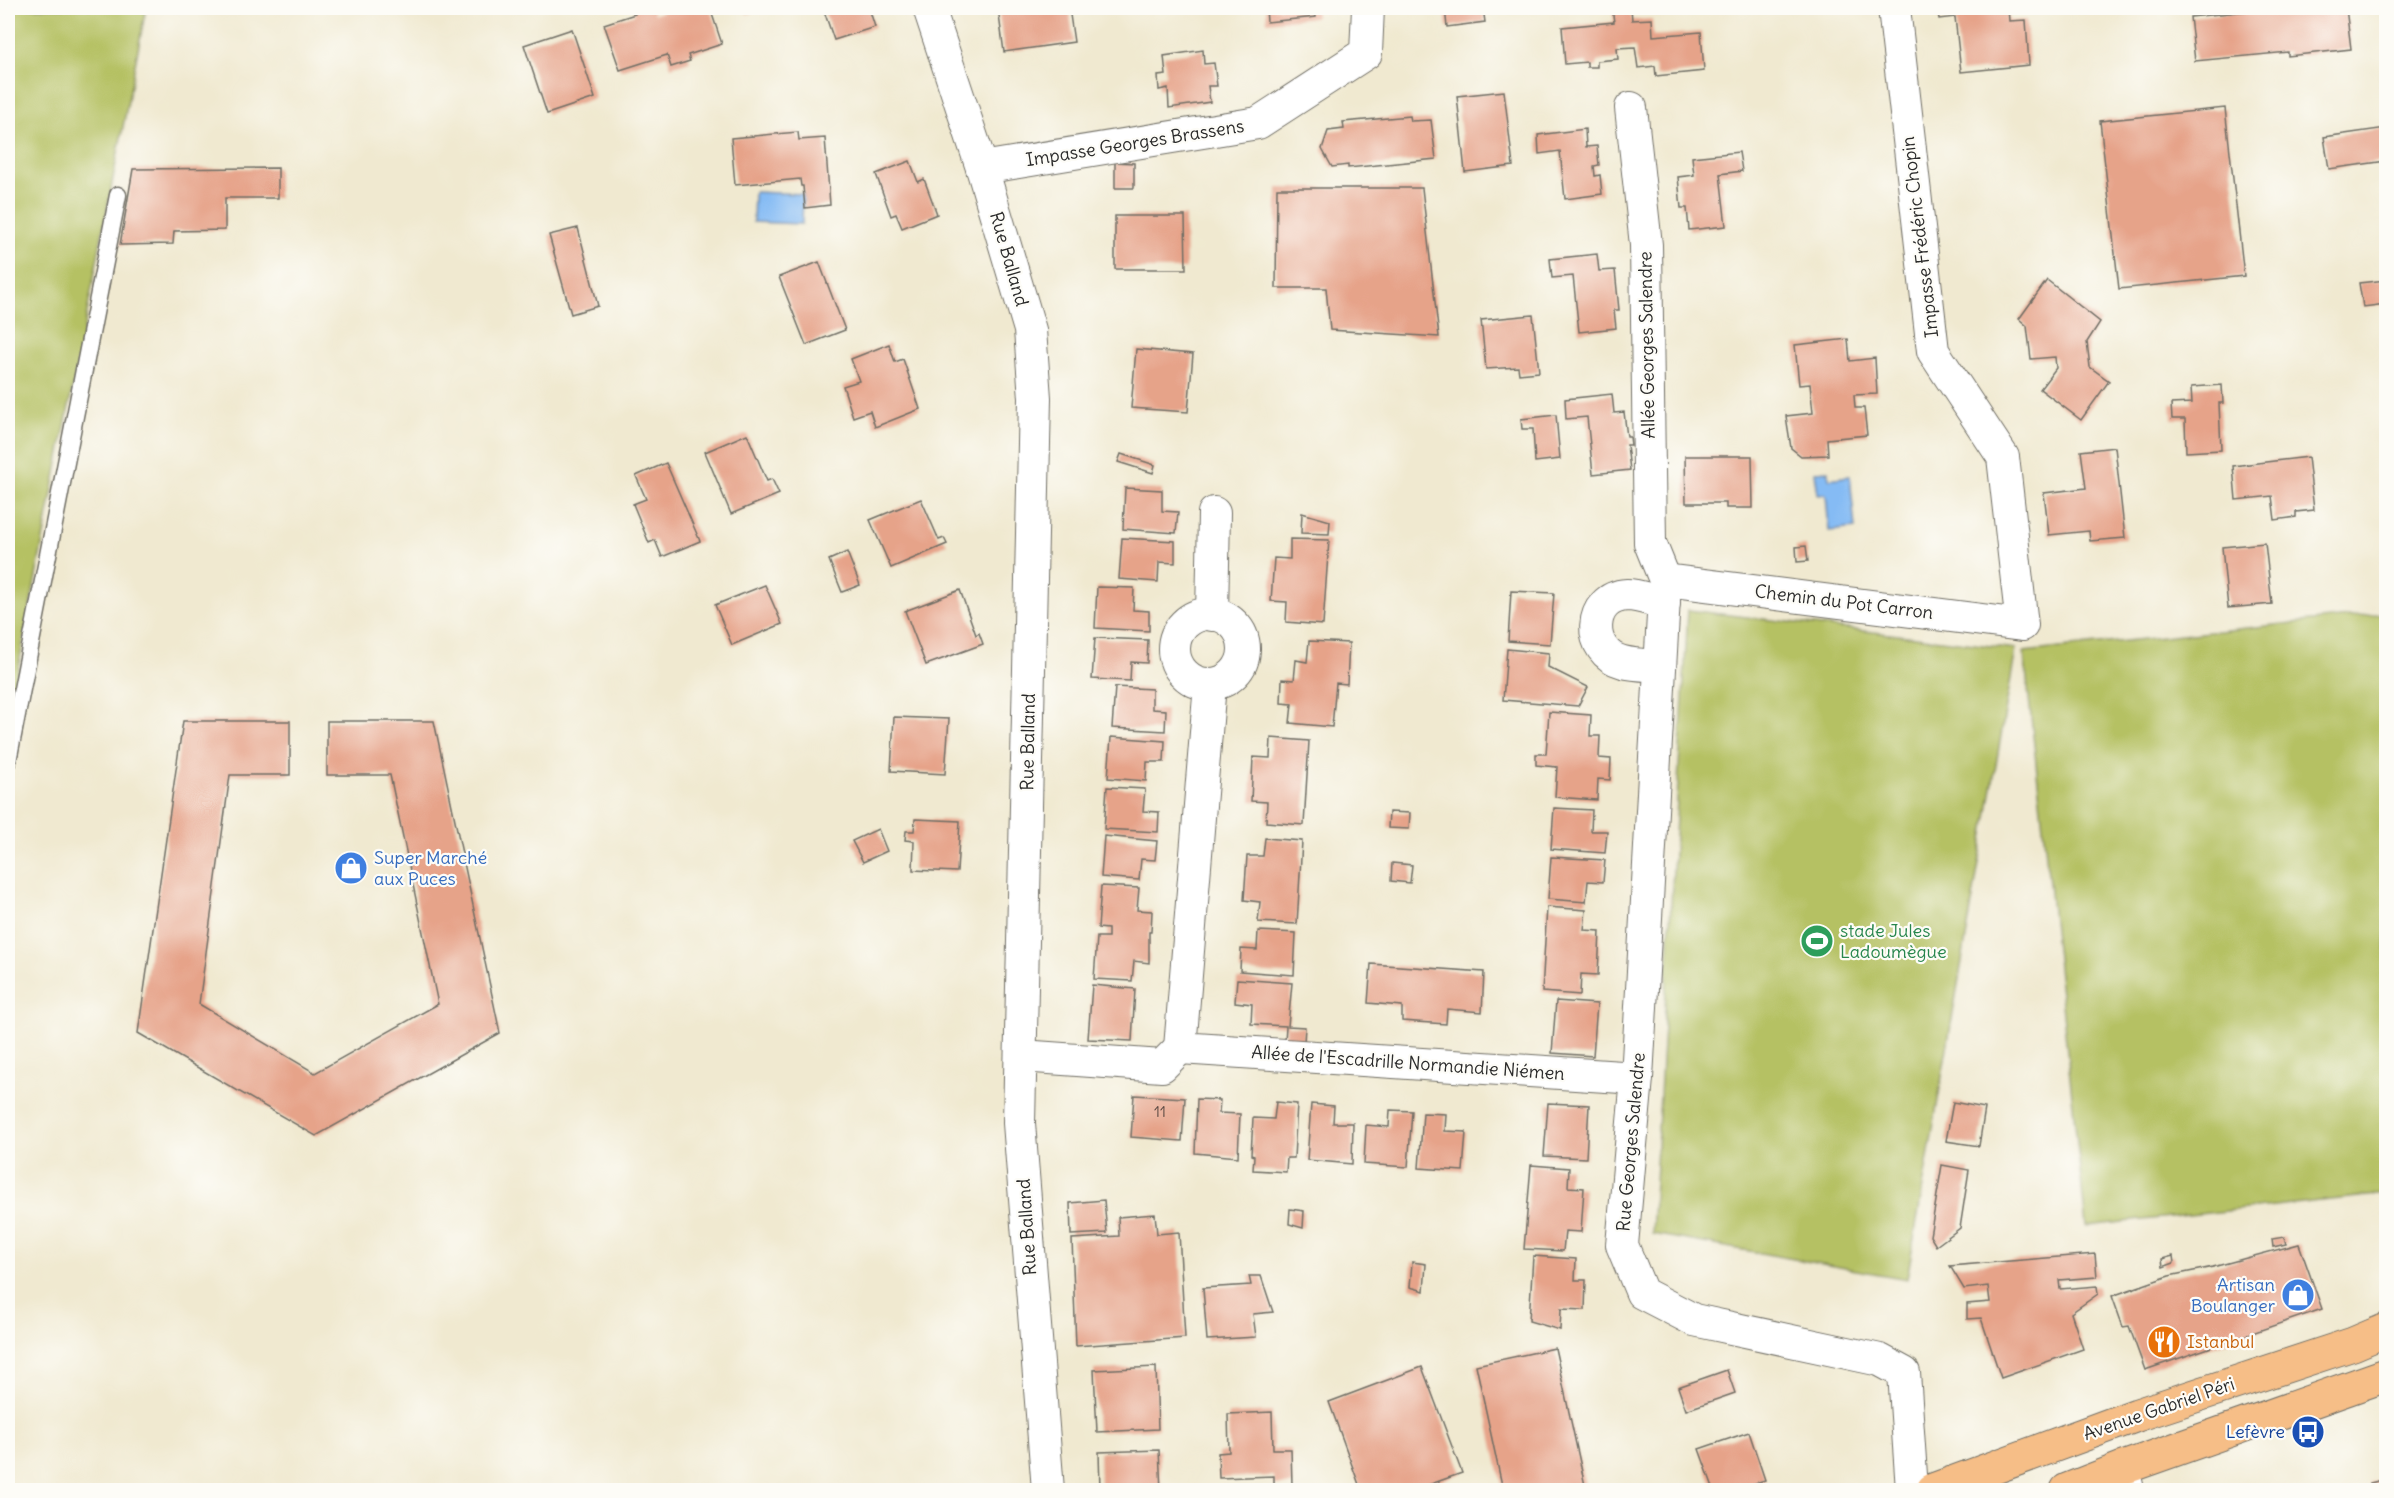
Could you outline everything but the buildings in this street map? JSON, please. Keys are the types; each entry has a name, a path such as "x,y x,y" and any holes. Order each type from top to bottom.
{"main road":[{"name":"Avenue Gabriel Péri","path":"1933,1491 2129,1418 2353,1344 2386,1330"},
{"path":"2067,1491 2126,1479 2386,1375"}],"street":[{"name":"Rue Balland","path":"929,8 982,168 1030,330 1035,398 1019,1123 1048,1491"},
{"name":"Impasse Georges Brassens","path":"982,168 1258,123 1366,53 1368,8"},
{"name":"Impasse Frédéric Chopin","path":"1894,8 1933,351 2003,457 2022,625"},
{"name":"Allée Georges Salendre","path":"1631,108 1646,245 1650,543 1665,592"},
{"path":"1212,615 1214,513"},
{"name":"Chemin du Pot Carron","path":"1665,592 2022,625"},
{"name":"Rue Georges Salendre","path":"1665,592 1637,1078 1622,1245 1642,1293 1694,1320 1880,1360 1904,1373 1912,1491"},
{"path":"1660,666 1621,662 1605,652 1596,638 1595,626 1599,612 1611,599 1665,592"},
{"path":"1212,615 1228,620 1236,628 1242,637 1244,648 1242,658 1231,676 1210,684 1200,683 1182,671 1176,662 1175,640 1187,622 1196,616 1212,615"},
{"path":"1021,1056 1162,1066 1180,1048 1210,684"},
{"name":"Allée de l'Escadrille Normandie Niémen","path":"1180,1048 1637,1078"}],"lane":[{"path":"8,761 118,195"}],"green space":[{"path":"8,8 146,8 8,721"},
{"name":"stade Jules Ladoumègue","path":"1688,610 2016,649 1907,1279 1652,1234"},
{"path":"2386,613 2386,1194 2086,1226 2024,652"}],"water":[{"path":"754,192 803,194 802,224 753,222"},
{"path":"1828,471 1829,479 1850,476 1855,528 1829,531 1826,494 1818,495 1815,472"}],"place":[{"name":"Super Marché aux Puces","path":"351,868"},
{"name":"stade Jules Ladoumègue","path":"1817,941"},
{"name":"Artisan Boulanger","path":"2298,1295"},
{"name":"Istanbul","path":"2164,1342"},
{"name":"Lefèvre","path":"2308,1432"}]}
